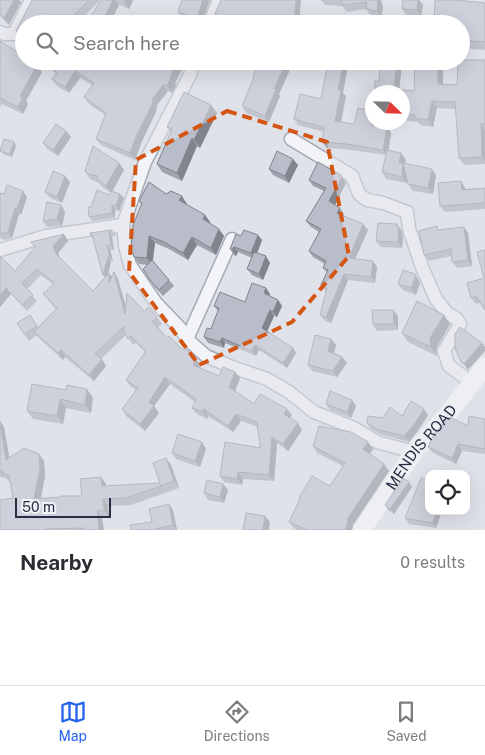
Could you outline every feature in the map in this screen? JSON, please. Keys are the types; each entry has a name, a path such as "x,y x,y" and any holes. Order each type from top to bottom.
{"street":[{"path":"24,15 32,0"},
{"path":"212,15 219,0"},
{"path":"0,32 4,34 14,34 15,32"},
{"path":"191,70 145,162 123,225 125,246 130,265 156,303 180,328 187,339 206,356 267,379 314,412 354,428 377,442 414,452"},
{"path":"291,139 352,176 359,194 367,200 383,203 408,212 409,229 422,267 436,299 447,313 457,319 460,324 444,351 449,366 463,376 471,385"},
{"path":"0,250 46,236 123,225"},
{"path":"187,339 232,238"},
{"name":"MENDIS ROAD","path":"362,530 414,452 485,366"}],"highlighted area":[{"path":"227,111 327,142 349,256 292,322 199,365 129,272 136,160"}],"building":[{"path":"0,0 14,0 4,18 0,14"},
{"path":"32,0 89,0 74,15 24,15"},
{"path":"101,0 113,0 106,15 92,15"},
{"path":"182,0 203,0 198,15 188,15 178,12"},
{"path":"221,0 296,0 295,15 215,15"},
{"path":"342,0 378,0 377,11 366,9 367,2 342,5"},
{"path":"403,0 418,0 417,10 402,9"},
{"path":"435,0 485,3 485,42 470,41 470,15 434,15"},
{"path":"0,41 15,50 15,70 34,70 20,96 23,97 18,107 0,98"},
{"path":"470,60 485,60 485,124 481,124 482,157 459,158 455,102 432,101 428,120 415,118 415,115 410,115 410,91 414,91 415,70 438,70 438,84 457,85 458,70 470,70"},
{"path":"54,70 174,70 167,86 163,85 153,98 152,105 137,134 130,153 96,139 106,113 84,97 94,83 75,71 65,87 52,79 57,73"},
{"path":"255,70 283,70 265,116 242,106"},
{"path":"326,70 342,70 338,90 341,90 335,121 354,124 358,108 365,110 365,130 386,130 383,150 322,142 323,127 294,119 300,94 321,99"},
{"path":"380,70 396,70 394,85 375,85 375,81 379,81"},
{"path":"184,92 211,105 194,140 192,138 177,173 157,164 172,129 167,127"},
{"path":"56,124 66,131 53,150 43,143"},
{"path":"4,139 14,142 10,154 0,151"},
{"path":"93,146 119,163 106,186 97,179 98,176 88,174 85,171"},
{"path":"387,150 401,153 399,163 403,163 402,177 382,172"},
{"path":"277,151 293,159 285,176 269,169"},
{"path":"318,162 342,177 329,201 340,208 337,213 363,224 349,258 373,261 371,277 344,274 326,317 320,315 327,288 321,285 328,270 323,268 326,261 309,251 321,229 306,221 326,188 309,180"},
{"path":"403,163 432,169 428,188 408,184"},
{"path":"53,171 65,176 57,197 45,192"},
{"path":"461,181 462,190 485,188 485,203 440,206 438,183"},
{"path":"149,182 166,194 171,191 182,196 179,200 205,215 203,219 219,229 211,248 192,237 183,253 149,236 147,258 134,257 131,248 133,225 142,203 139,201"},
{"path":"7,185 23,191 17,209 15,208 8,232 0,234 0,193 4,194"},
{"path":"97,190 109,195 111,191 120,194 116,206 112,205 112,213 89,217 88,207 91,207"},
{"path":"47,202 61,205 57,219 43,221"},
{"path":"378,223 397,224 399,231 398,242 376,241"},
{"path":"437,226 438,230 464,227 468,260 452,262 451,249 424,255 419,231"},
{"path":"112,230 109,232 111,245 107,246 110,257 108,257 103,275 90,233"},
{"path":"244,230 258,235 251,253 234,247 232,250 230,249 236,234 241,236"},
{"path":"64,234 53,246 56,254 93,291 109,273 109,283 114,272 125,314 127,293 144,311 148,307 157,317 152,322 167,338 169,336 183,350 187,350 196,360 193,365 219,376 223,367 235,372 229,387 254,404 260,394 287,409 284,414 298,423 283,444 272,437 269,475 238,472 237,479 220,476 225,442 261,448 257,422 236,414 228,426 204,409 203,412 192,408 196,399 165,377 149,402 154,406 140,424 122,409 138,388 126,380 146,351 131,336 128,339 124,326 95,354 102,359 89,375 61,350 58,353 34,332 57,308 43,294 54,283 37,269 22,283 33,295 22,305 6,288 0,295 0,256 15,271 35,247 31,242"},
{"path":"485,250 485,310 476,296 471,298 467,283 484,278 477,252"},
{"path":"254,252 266,256 259,274 247,269"},
{"path":"152,260 169,280 159,290 143,269"},
{"path":"403,270 416,276 411,288 398,284"},
{"path":"252,283 266,288 264,293 278,300 273,312 270,310 262,328 293,348 283,363 255,345 252,351 222,338 220,342 204,337 207,328 211,329 219,308 214,306 220,292 245,302"},
{"path":"417,301 444,315 430,338 431,347 402,333"},
{"path":"372,310 393,310 394,324 373,324"},
{"path":"30,315 37,326 24,334 17,323"},
{"path":"460,327 482,343 464,364 461,362 455,348 455,334"},
{"path":"315,335 331,339 328,351 342,357 333,371 308,365"},
{"path":"32,384 66,390 67,385 87,389 85,405 60,399 57,416 27,411"},
{"path":"330,391 352,400 347,412 326,404"},
{"path":"411,401 424,409 404,436 376,429 367,423 368,416 383,418 390,407 402,416"},
{"path":"469,416 485,419 485,449 458,444 452,458 428,447 434,434 450,417 468,426"},
{"path":"0,424 6,460 24,448 39,454 40,469 34,499 82,496 80,479 101,477 102,486 160,483 153,463 166,458 174,481 126,498 103,499 104,510 97,511 99,530 84,530 84,528 0,530 0,500 13,498 9,475 3,474 3,471 0,471"},
{"path":"319,426 351,432 368,442 363,449 384,464 348,518 345,530 307,530 289,522 299,498 312,476 330,486 345,463 313,446"},
{"path":"178,434 202,442 195,461 172,453"},
{"path":"403,478 409,482 390,509 385,505"},
{"path":"421,478 425,479 425,515 435,515 433,523 405,518"},
{"path":"207,480 223,484 220,497 204,493"},
{"path":"169,504 173,525 155,530 131,530 130,525 152,522 149,509"},
{"path":"246,513 265,516 263,530 243,530"}]}
